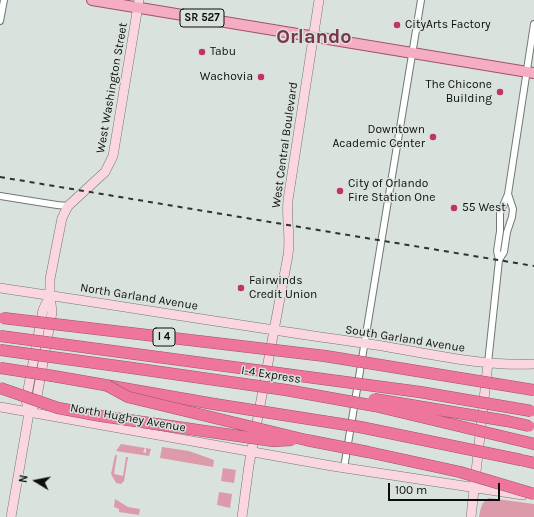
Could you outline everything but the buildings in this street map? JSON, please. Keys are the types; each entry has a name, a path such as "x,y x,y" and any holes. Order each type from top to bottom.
{"highway":[{"name":"I 4","path":"2,318 324,356 534,390"},
{"name":"I-4 Express","path":"0,336 420,392 533,411"},
{"name":"I-4 Express","path":"0,350 286,390 375,406 530,443"},
{"path":"0,368 360,427 529,462"},
{"path":"106,385 128,397 306,440 460,472 534,496"},
{"path":"0,388 58,408 101,416 273,440 306,440"},
{"path":"286,390 395,402 532,426"}],"main road":[{"name":"SR 527","path":"92,0 139,4 313,37 531,72"}],"street":[{"path":"0,21 4,0"},
{"name":"West Central Boulevard","path":"242,517 252,451 289,251 290,238 287,221 288,204 319,0"},
{"path":"344,468 421,0"},
{"name":"West Washington Street","path":"11,517 29,413 36,402 48,340 52,312 50,279 60,223 68,206 102,176 113,156 139,4"},
{"path":"471,517 499,260 497,251 500,218 502,208 508,194 531,72 534,24"},
{"path":"499,260 504,252 507,232 512,220 513,209 508,194"},
{"path":"0,196 68,206"},
{"path":"502,208 506,207 513,209"},
{"path":"500,218 504,220 512,220"},
{"name":"North Garland Avenue","path":"0,288 274,331"},
{"name":"South Garland Avenue","path":"274,331 488,364 534,364"},
{"name":"North Hughey Avenue","path":"0,407 344,468 534,496"}],"shaded area":[{"path":"121,444 145,448 143,452 146,453 146,448 151,449 149,456 116,451"},
{"path":"162,447 189,451 214,460 213,467 160,458"},
{"path":"115,455 117,455 114,474 123,476 126,457 128,457 124,481 121,484 116,483 111,474"},
{"path":"223,468 236,470 234,483 221,481"},
{"path":"219,492 232,494 230,508 217,505"},
{"path":"489,498 534,504 534,517 479,517 483,503"},
{"path":"115,499 128,507 140,509 139,515 119,512 119,509 114,507"}],"railway":[{"path":"0,177 534,266"}],"place":[{"name":"CityArts Factory","path":"397,25"},
{"name":"Tabu","path":"202,52"},
{"name":"Wachovia","path":"261,77"},
{"name":"The Chicone Building","path":"500,92"},
{"name":"Downtown Academic Center","path":"433,137"},
{"name":"City of Orlando Fire Station One","path":"340,191"},
{"name":"55 West","path":"454,208"},
{"name":"Fairwinds Credit Union","path":"241,288"}],"district":[{"name":"Orlando","path":"314,37"}]}
